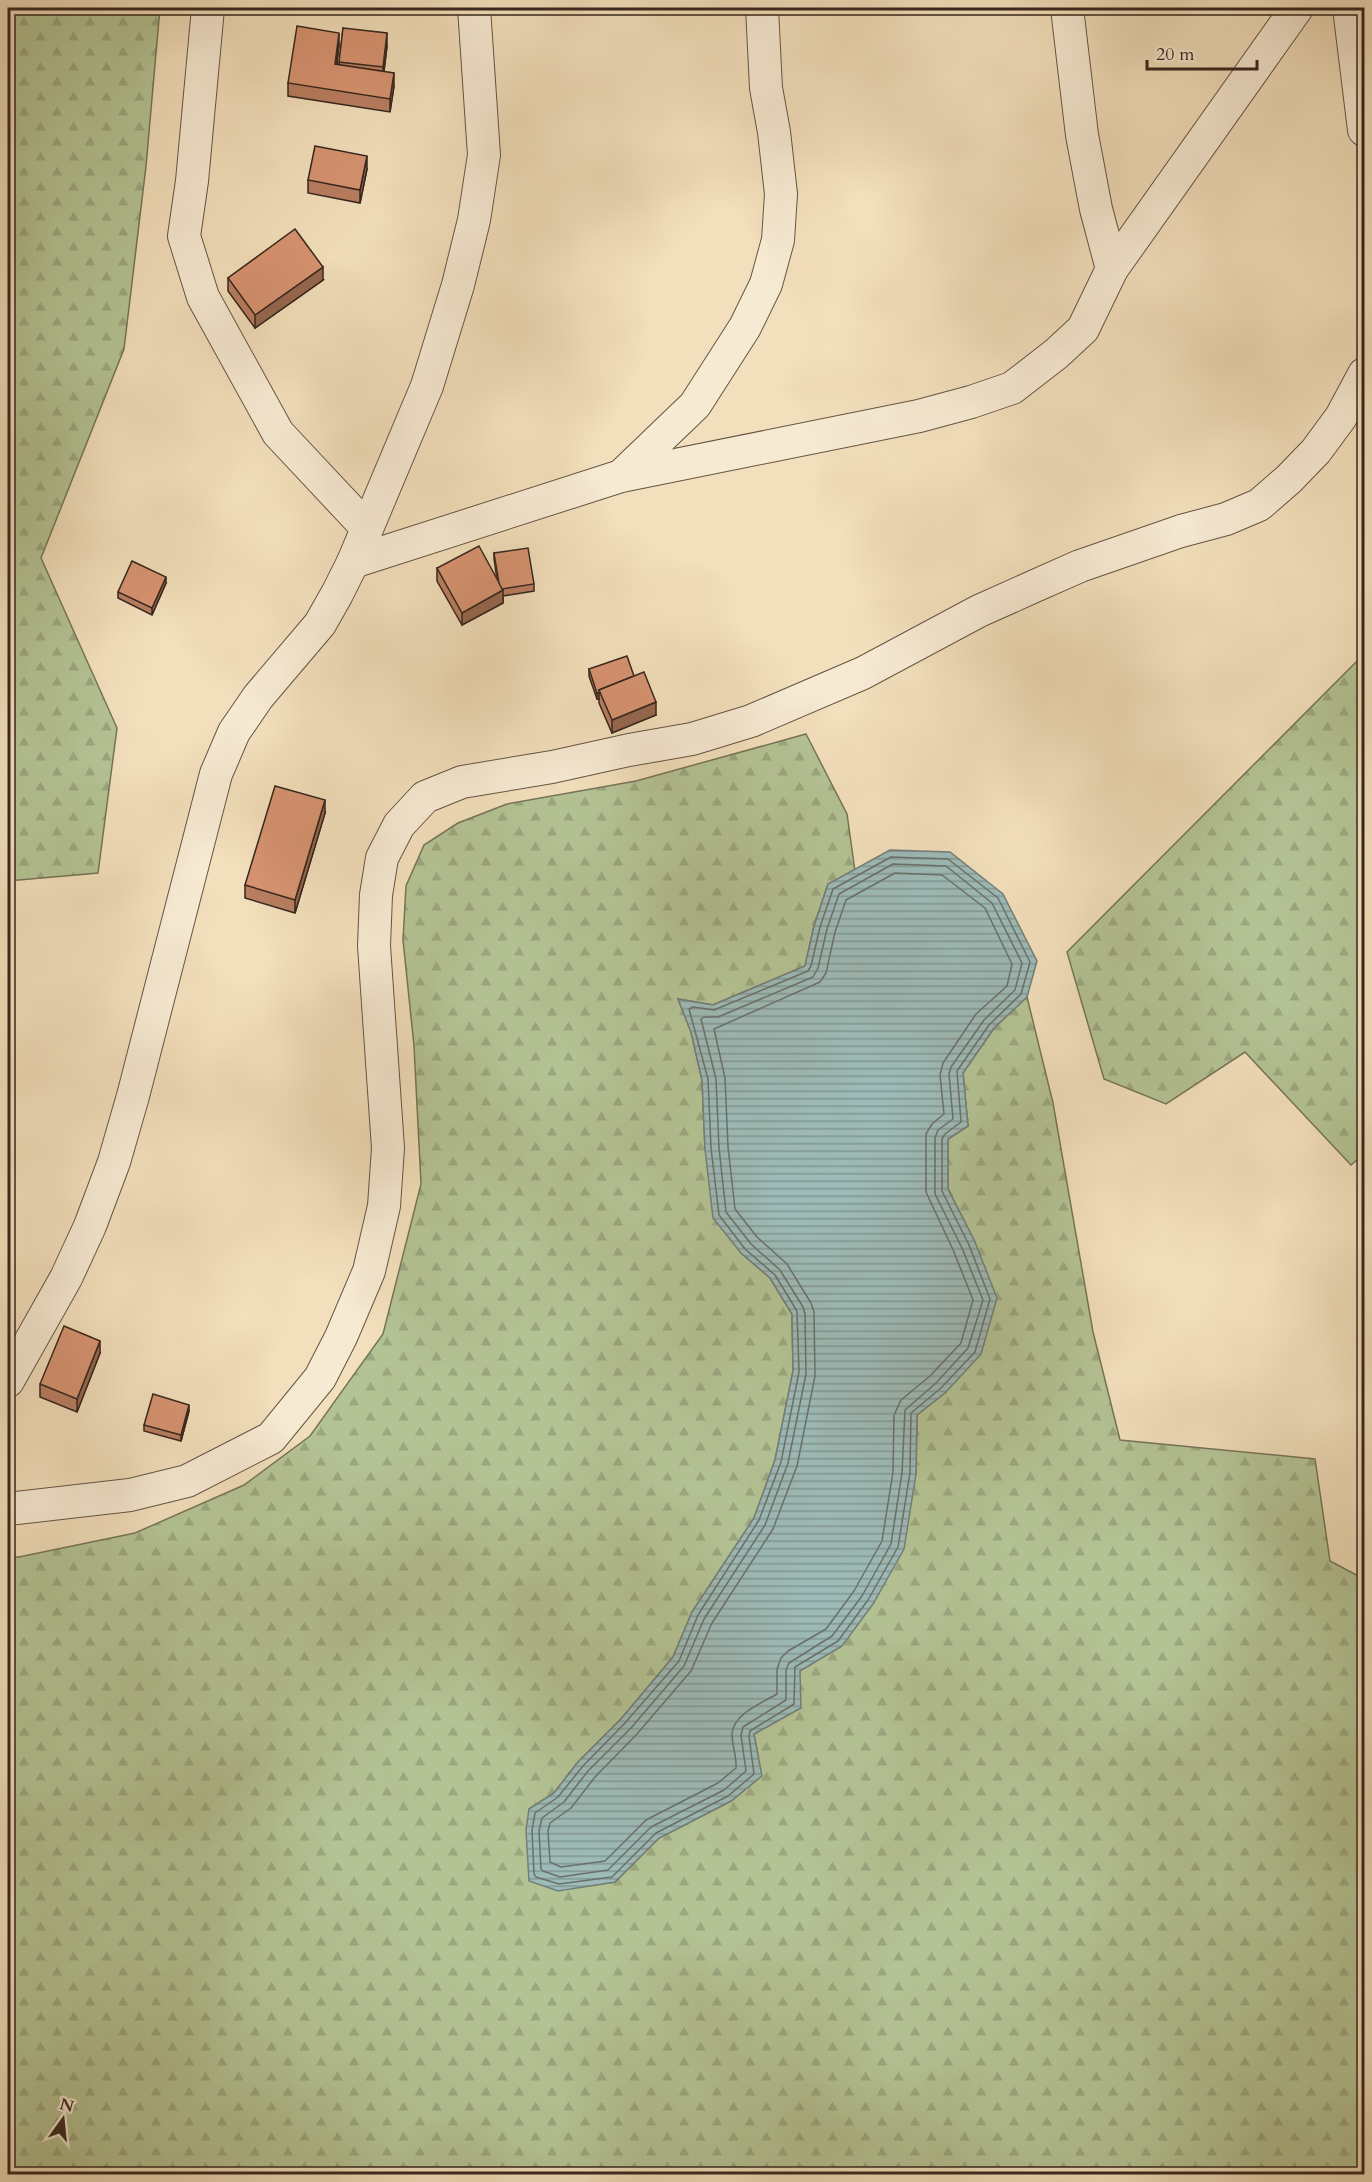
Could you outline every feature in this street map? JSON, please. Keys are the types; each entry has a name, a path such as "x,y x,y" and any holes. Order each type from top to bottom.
{"street":[{"path":"208,8 192,181 184,236 203,297 278,433 366,528"},
{"path":"8,1381 66,1278 90,1226 114,1162 216,774 234,732 258,697 320,624 353,562 427,386 458,285 474,220 484,155 474,8"},
{"path":"621,476 695,405 745,327 766,284 778,240 781,194 766,88 762,8"},
{"path":"1067,8 1082,135 1096,209 1112,269"},
{"path":"353,562 621,476 919,416 1012,388 1056,354 1083,328 1112,269 1297,8"},
{"path":"1349,8 1365,130"},
{"path":"8,1509 130,1495 187,1481 272,1438 320,1378 341,1337 369,1271 384,1206 388,1148 374,946 376,895 382,858 399,825 425,797 462,782 692,739 751,721 862,673 980,611 1058,575 1181,531 1226,519 1258,505 1289,479 1316,451 1341,417 1365,374"}],"green space":[{"path":"8,8 160,8 146,166 124,349 41,558 117,728 98,873 8,881"},
{"path":"1364,654 1364,1154 1351,1165 1245,1052 1166,1104 1104,1079 1067,952"},
{"path":"806,734 847,814 855,871 828,884 814,926 805,966 713,1005 678,999 691,1032 702,1080 705,1149 741,1253 770,1278 792,1314 793,1371 775,1460 754,1518 692,1612 673,1657 621,1719 578,1762 554,1793 529,1809 558,1890 615,1882 659,1838 731,1801 761,1776 754,1734 800,1708 799,1671 842,1646 916,1474 917,1415 946,1392 975,1242 948,1189 948,1139 968,1126 963,1073 994,1028 1027,997 1053,1103 1093,1332 1120,1440 1315,1459 1330,1561 1364,1579 1364,2174 8,2174 8,1557 19,1557 135,1533 244,1485 310,1436 383,1334 421,1184 414,1046 403,940 406,886 424,845 458,823 507,804 636,781"}],"water":[{"path":"890,850 950,852 1003,894 1037,961 1027,997 994,1028 963,1073 968,1126 948,1139 948,1189 975,1242 997,1298 981,1354 946,1392 917,1415 916,1474 904,1549 873,1604 842,1646 800,1671 801,1708 754,1734 762,1776 731,1801 659,1838 615,1882 558,1891 529,1881 526,1830 529,1809 554,1793 578,1762 621,1719 673,1657 692,1612 754,1518 775,1460 793,1371 792,1314 770,1278 741,1253 713,1218 705,1149 702,1080 691,1032 678,999 713,1005 805,966 814,926 828,884"}],"building":[{"path":"297,26 339,33 335,64 394,73 390,99 288,83"},
{"path":"343,28 387,33 383,67 339,62"},
{"path":"315,146 367,156 360,190 308,180"},
{"path":"295,229 323,267 255,315 228,278"},
{"path":"479,546 503,590 462,613 437,568"},
{"path":"528,548 534,584 502,589 494,553"},
{"path":"132,561 166,577 152,608 118,592"},
{"path":"627,656 634,676 599,690 600,692 597,693 589,669"},
{"path":"644,672 656,702 612,720 599,690"},
{"path":"275,786 325,800 295,900 245,885"},
{"path":"64,1326 100,1341 77,1399 40,1384"},
{"path":"153,1394 189,1405 181,1435 144,1425"}]}
